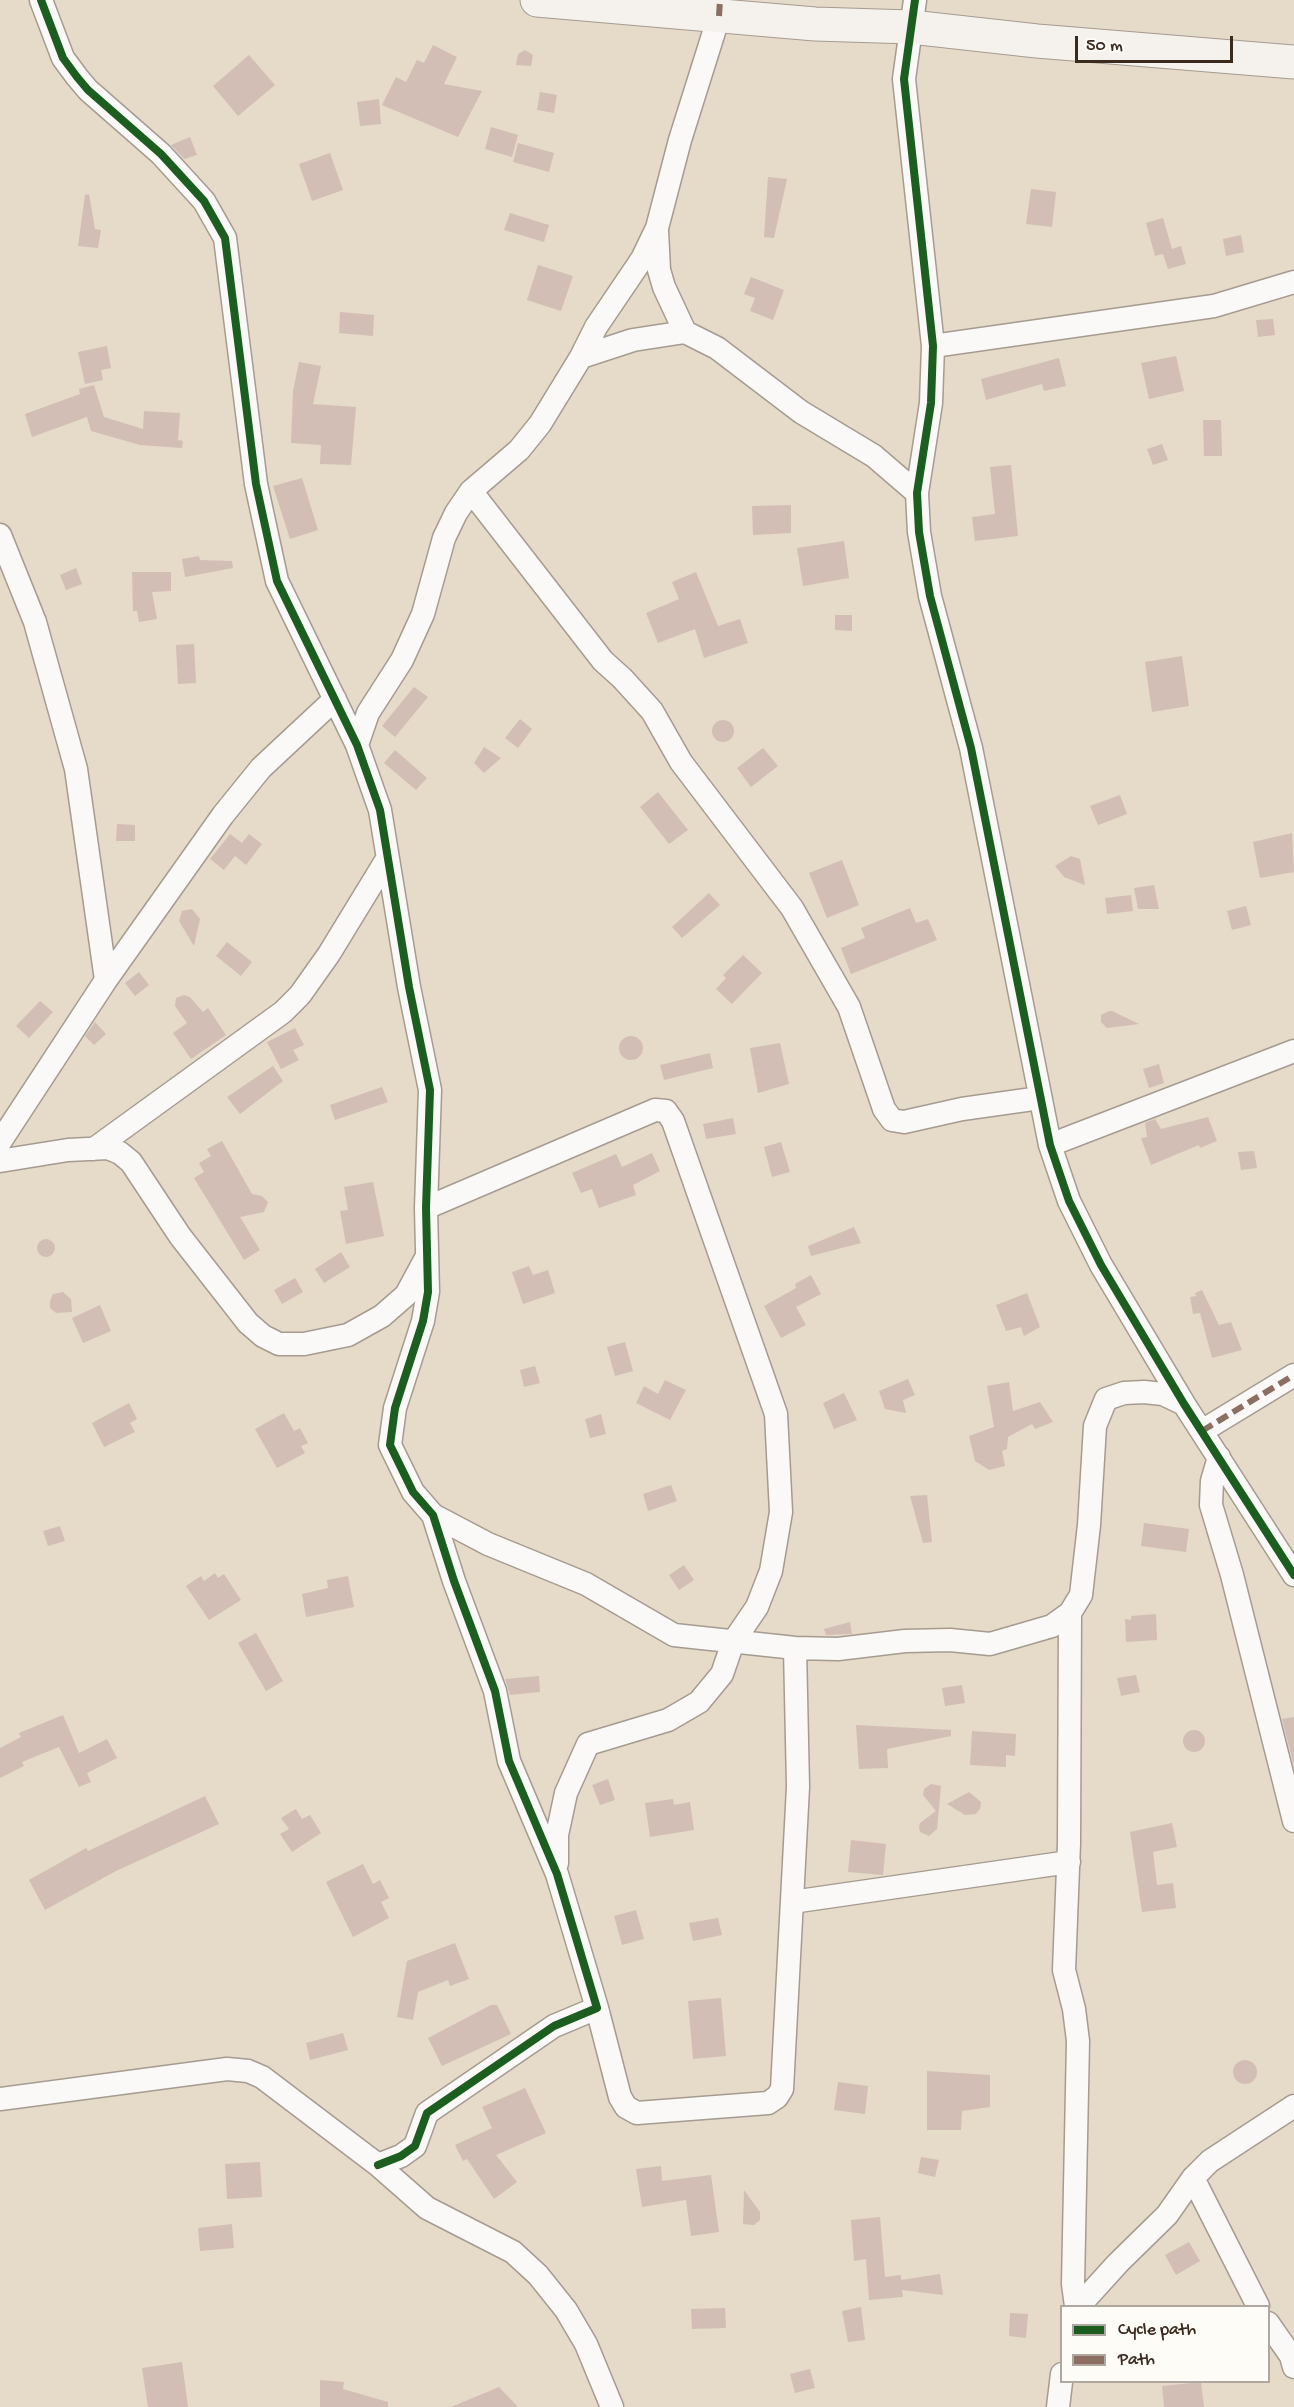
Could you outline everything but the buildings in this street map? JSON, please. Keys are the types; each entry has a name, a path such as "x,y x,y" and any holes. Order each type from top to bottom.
{"street":[{"path":"40,0 63,58 77,77 88,90 161,154 204,201 225,238 256,484 277,581 357,745 384,822 387,859 430,1090 426,1208 428,1292 423,1321 389,1435 394,1455 414,1492 433,1515 454,1581 495,1691 509,1761 557,1874 597,2008 620,2097 626,2107 637,2113 768,2103 777,2097 782,2089 798,1786 795,1648"},
{"path":"537,0 814,24 913,14 1037,41 1294,62"},
{"path":"913,14 904,79 933,346 931,403 917,493 923,563 971,748 1050,1145 1069,1201 1083,1232 1184,1404 1294,1575"},
{"path":"357,745 368,712 402,660 423,614 444,538 456,513 471,491 519,450 533,433 581,357 596,327 642,259 657,228 680,140 719,16"},
{"path":"657,228 659,270 664,287 685,332"},
{"path":"933,346 1214,306 1294,282"},
{"path":"581,357 633,340 685,332 717,348 801,412 874,456 917,493"},
{"path":"471,491 603,661 652,711 681,762 792,909 849,1007 884,1109 892,1120 922,1119 962,1108 1040,1098"},
{"path":"0,535 34,622 76,769 106,980"},
{"path":"0,1142 106,980 191,860 261,768 335,699"},
{"path":"94,1149 283,1012 300,995 329,954 387,859"},
{"path":"1050,1145 1294,1051"},
{"path":"426,1208 655,1110 666,1111 670,1116 776,1413 782,1512 771,1571 757,1607 733,1642 722,1674 699,1702 668,1720 588,1744 566,1793 557,1835 557,1874"},
{"path":"0,1161 94,1149 108,1149 120,1153 131,1162 180,1236 248,1323 263,1336 279,1344 304,1344 348,1335 382,1316 406,1295 426,1258"},
{"path":"1202,1431 1294,1375"},
{"path":"433,1515 488,1544 585,1584 674,1635 795,1648 838,1649 905,1641 950,1640 990,1644 1052,1626 1070,1613 1081,1595 1089,1525 1095,1426 1107,1399 1124,1393 1144,1392 1164,1394 1184,1404"},
{"path":"1219,1457 1212,1480 1211,1505 1232,1575 1294,1821"},
{"path":"1070,1613 1069,1862 1064,1970 1074,2009 1078,2041 1073,2283 1078,2305"},
{"path":"792,1902 1069,1862"},
{"path":"378,2165 401,2156 415,2146 427,2114 554,2026 597,2008"},
{"path":"0,2099 227,2069 248,2071 262,2077 378,2165 427,2208 513,2252 538,2275 566,2310 586,2344 612,2407"},
{"path":"1080,2305 1167,2215 1193,2178 1210,2162 1243,2137 1294,2106"},
{"path":"1193,2178 1257,2305"},
{"path":"1270,2324 1291,2356 1294,2367"},
{"path":"1058,2407 1061,2383"}],"marked path":[{"path":"719,16 720,0"},
{"path":"1202,1431 1294,1375"}],"cycle path":[{"path":"41,0 63,58 77,77 88,90 161,154 204,201 225,238 256,484 277,581 357,745 380,810 409,987 430,1090 426,1208 428,1292 423,1321 395,1408 390,1445 413,1492 433,1515 454,1581 495,1691 509,1761 557,1874 597,2008 554,2026 427,2113 415,2146 401,2156 378,2165"},
{"path":"915,0 904,79 933,346 931,403 917,493 919,532 930,596 971,748 1050,1145 1069,1201 1101,1265 1184,1404 1294,1575"}]}
